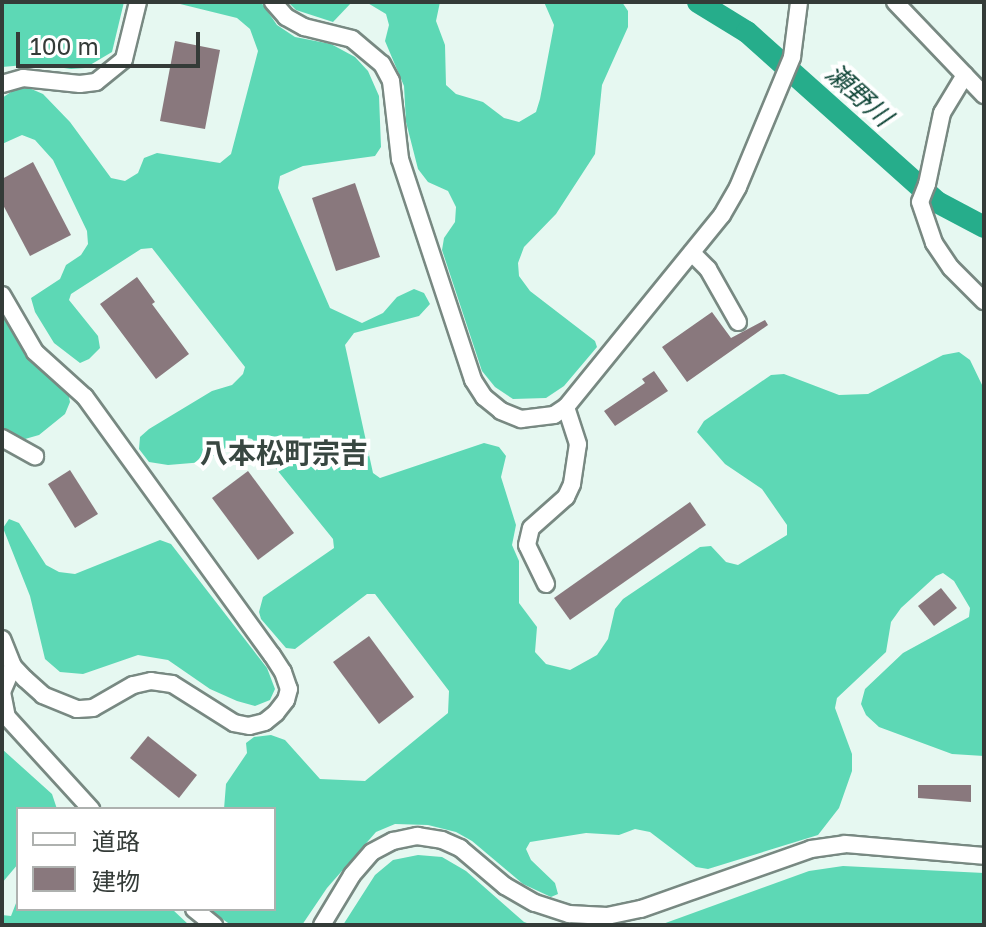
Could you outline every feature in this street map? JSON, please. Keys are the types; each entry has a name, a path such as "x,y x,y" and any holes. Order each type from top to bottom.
{"lane":[{"path":"2,84 23,78 80,84 96,82 124,59 138,2"},
{"path":"273,2 286,17 304,27 352,39 371,51 391,81 400,159 473,380 484,397 501,411 521,419 540,419 566,407 722,215 738,187 792,57 799,2"},
{"path":"895,2 984,95"},
{"path":"965,75 942,113 927,184 920,202 934,243 951,268 984,301"},
{"path":"692,253 708,269 738,322"},
{"path":"2,295 35,352 85,397 272,655 289,689 286,700 276,713 265,722 249,726 234,723 172,684 151,681 133,685 93,708 77,709 43,695 13,666 2,639"},
{"path":"546,584 527,545 531,528 540,516 566,497 572,484 578,444 566,407"},
{"path":"2,438 35,456"},
{"path":"13,666 2,692 7,717 89,807"},
{"path":"322,925 352,875 372,852 393,841 417,836 442,840 460,848 505,886 535,903 569,914 607,916 641,909 811,849 845,844 984,856"},
{"path":"196,911 214,925"}],"green space":[{"path":"2,2 124,2 112,52 85,68 71,69 36,64 2,67"},
{"path":"172,2 261,2 277,25 295,37 331,44 355,57 368,71 379,96 381,147 375,156 303,166 280,176 278,188 330,308 362,323 383,313 397,297 414,289 424,293 430,304 419,316 354,333 345,345 373,473 380,478 484,443 499,447 506,456 501,477 516,525 512,545 519,561 519,603 537,627 535,652 546,664 570,670 597,655 608,639 615,609 623,599 700,547 711,546 726,562 738,565 787,535 787,525 762,489 725,464 697,432 704,421 771,375 784,374 839,395 868,394 943,355 959,352 970,360 984,389 984,756 952,754 879,727 866,715 861,704 865,689 903,653 969,617 970,608 954,581 943,573 901,608 891,622 886,652 837,698 835,708 852,754 852,771 839,808 818,835 708,869 696,867 650,832 635,829 619,835 586,833 530,842 526,849 531,860 555,883 558,894 551,897 523,884 472,841 456,832 428,825 395,824 376,832 327,888 302,925 231,925 211,911 276,911 276,807 224,807 226,784 247,753 246,743 254,737 271,735 285,740 320,779 365,781 448,713 449,691 375,594 367,594 295,649 286,648 261,619 259,612 263,597 334,548 333,539 252,439 243,437 204,462 168,465 149,462 139,449 140,437 149,429 212,391 232,385 243,374 245,367 152,248 141,249 71,294 69,300 98,336 100,348 89,359 80,363 54,343 35,312 31,298 60,279 66,265 81,255 88,244 87,231 53,160 35,140 22,135 2,144 2,98 14,90 29,88 43,94 70,122 111,178 125,181 138,173 144,158 157,153 220,163 231,154 258,51 250,29 237,18"},
{"path":"288,2 352,2 333,22 296,10"},
{"path":"366,2 440,2 436,21 445,45 446,85 456,94 483,102 504,118 519,122 536,112 540,99 554,25 544,2 622,2 628,11 628,27 602,85 595,154 556,214 524,247 518,263 519,276 530,291 595,341 597,347 564,386 546,398 513,399 495,387 482,371 442,250 444,238 455,222 456,207 448,191 428,182 418,169 406,122 404,86 385,41 389,25 386,14"},
{"path":"2,315 29,358 68,392 70,402 65,414 39,435 25,439 2,428"},
{"path":"9,519 19,523 46,565 59,572 75,574 160,540 171,544 267,668 275,689 270,700 255,706 237,701 210,689 168,660 138,655 83,674 60,672 45,659 30,596 3,528"},
{"path":"2,749 52,794 56,807 16,807 16,866 2,883"},
{"path":"418,855 442,857 466,871 524,922 533,925 343,925 375,875 393,860"},
{"path":"843,866 984,873 984,925 660,925 809,871"},
{"path":"16,903 16,911 174,911 189,925 2,925 2,915 11,916"}],"building":[{"path":"175,41 220,50 205,129 160,121"},
{"path":"33,162 71,235 30,256 2,203 2,179"},
{"path":"355,183 380,257 336,271 312,198"},
{"path":"137,277 155,302 152,304 189,354 156,379 100,304"},
{"path":"712,312 731,338 765,320 768,325 687,382 662,347"},
{"path":"654,371 668,391 615,426 604,411 645,383 642,379"},
{"path":"70,470 98,514 75,528 48,484"},
{"path":"248,471 294,533 258,560 212,498"},
{"path":"690,502 706,525 570,620 554,598"},
{"path":"941,588 957,608 934,626 918,606"},
{"path":"369,636 414,697 379,724 333,662"},
{"path":"148,736 197,775 179,798 130,758"},
{"path":"918,785 971,785 971,802 918,798"}],"waterway":[{"name":"瀬野川","path":"698,2 747,32 937,202 984,227"}],"district":[{"name":"八本松町宗吉","path":"284,453"}]}
